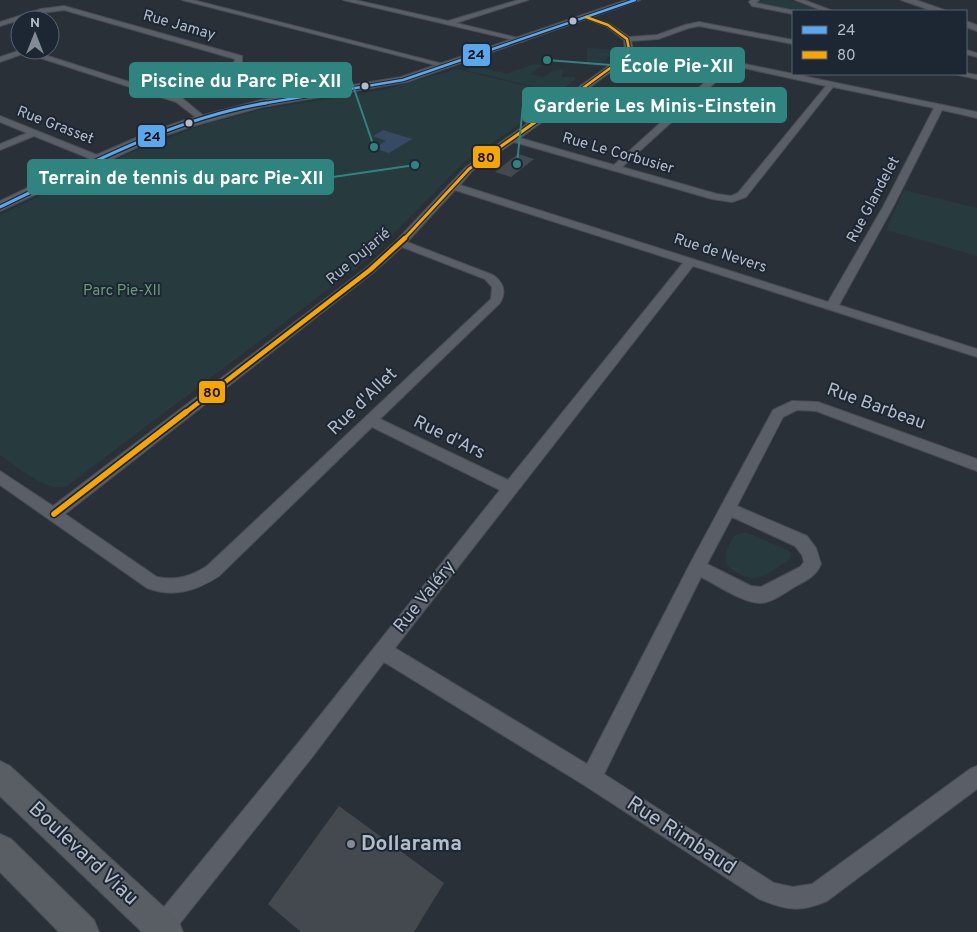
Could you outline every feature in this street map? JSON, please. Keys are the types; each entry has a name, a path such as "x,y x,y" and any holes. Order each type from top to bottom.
{"street":[{"path":"185,0 447,66"},
{"path":"346,0 522,40"},
{"path":"507,0 521,1"},
{"path":"0,206 99,159 164,131 261,104 391,82 447,66 635,0"},
{"path":"756,0 752,2 754,5 792,12"},
{"path":"798,0 827,10"},
{"path":"448,23 521,1"},
{"path":"902,1 923,10"},
{"path":"902,1 938,10"},
{"name":"Rue Jamay","path":"0,24 41,11 64,8 239,58 238,64 166,95"},
{"path":"586,18 608,25 627,39 658,37 687,26 699,24 792,42"},
{"name":"Rue Dujarié","path":"54,514 362,276 400,243 475,164 513,139 624,58 629,49 627,39"},
{"path":"54,60 179,100 202,119"},
{"path":"72,66 82,60"},
{"path":"616,169 728,66 735,64 977,115"},
{"name":"Rue Le Corbusier","path":"513,139 716,197 732,199 742,194 832,84"},
{"name":"Rue Glandelet","path":"832,306 873,235 940,107"},
{"name":"Rue Grasset","path":"0,120 99,159"},
{"path":"0,147 34,133"},
{"name":"Rue de Nevers","path":"453,186 977,353"},
{"name":"Rue d'Allet","path":"54,514 153,583 166,587 182,587 199,580 212,571 372,421 496,300 499,294 496,282 489,276 400,243"},
{"name":"Rue Valéry","path":"162,931 691,261"},
{"name":"Rue Barbeau","path":"591,778 697,567 778,414 784,408 794,404 818,407 977,465"},
{"name":"Rue d'Ars","path":"372,421 511,488"},
{"path":"0,477 54,514"},
{"path":"697,567 748,593 761,595 806,572 813,564 810,553 801,541 728,509"},
{"name":"Rue Rimbaud","path":"382,650 591,778 767,891 780,897 808,898 819,893 977,776"},
{"name":"Boulevard Viau","path":"0,776 162,931"},
{"path":"0,850 82,932"}],"green space":[{"path":"763,0 791,0 819,10 793,10 757,3"},
{"path":"587,48 615,50 598,66 587,65"},
{"path":"534,64 543,65 530,74 543,77 555,70 563,69 562,77 575,77 575,80 558,92 465,70 480,65 506,74"},
{"name":"Parc Pie-XII","path":"457,69 563,95 464,162 371,257 67,486 50,486 41,483 0,455 0,215 143,147 202,125 264,109 383,90"},
{"path":"904,190 977,208 977,256 886,230"},
{"path":"745,532 787,550 791,554 789,560 768,573 755,578 733,570 726,562 726,553 734,536"}],"water":[{"path":"383,130 412,139 389,153 374,148 386,141 373,136"}],"building":[{"path":"518,154 534,159 511,177 495,172"},
{"name":"Dollarama","path":"339,806 444,883 414,932 301,932 268,904"}],"transit line":[{"name":"24","path":"0,207 99,159 151,136 189,123 261,104 403,80 635,0"},
{"name":"80","path":"54,514 370,270 400,243 469,169 624,58 629,49 627,39 608,25 586,17"}],"place":[{"name":"École Pie-XII","path":"547,60"},
{"name":"Piscine du Parc Pie-XII","path":"374,147"},
{"name":"Garderie Les Minis-Einstein","path":"517,164"},
{"name":"Terrain de tennis du parc Pie-XII","path":"415,165"},
{"name":"Dollarama","path":"351,844"}]}
